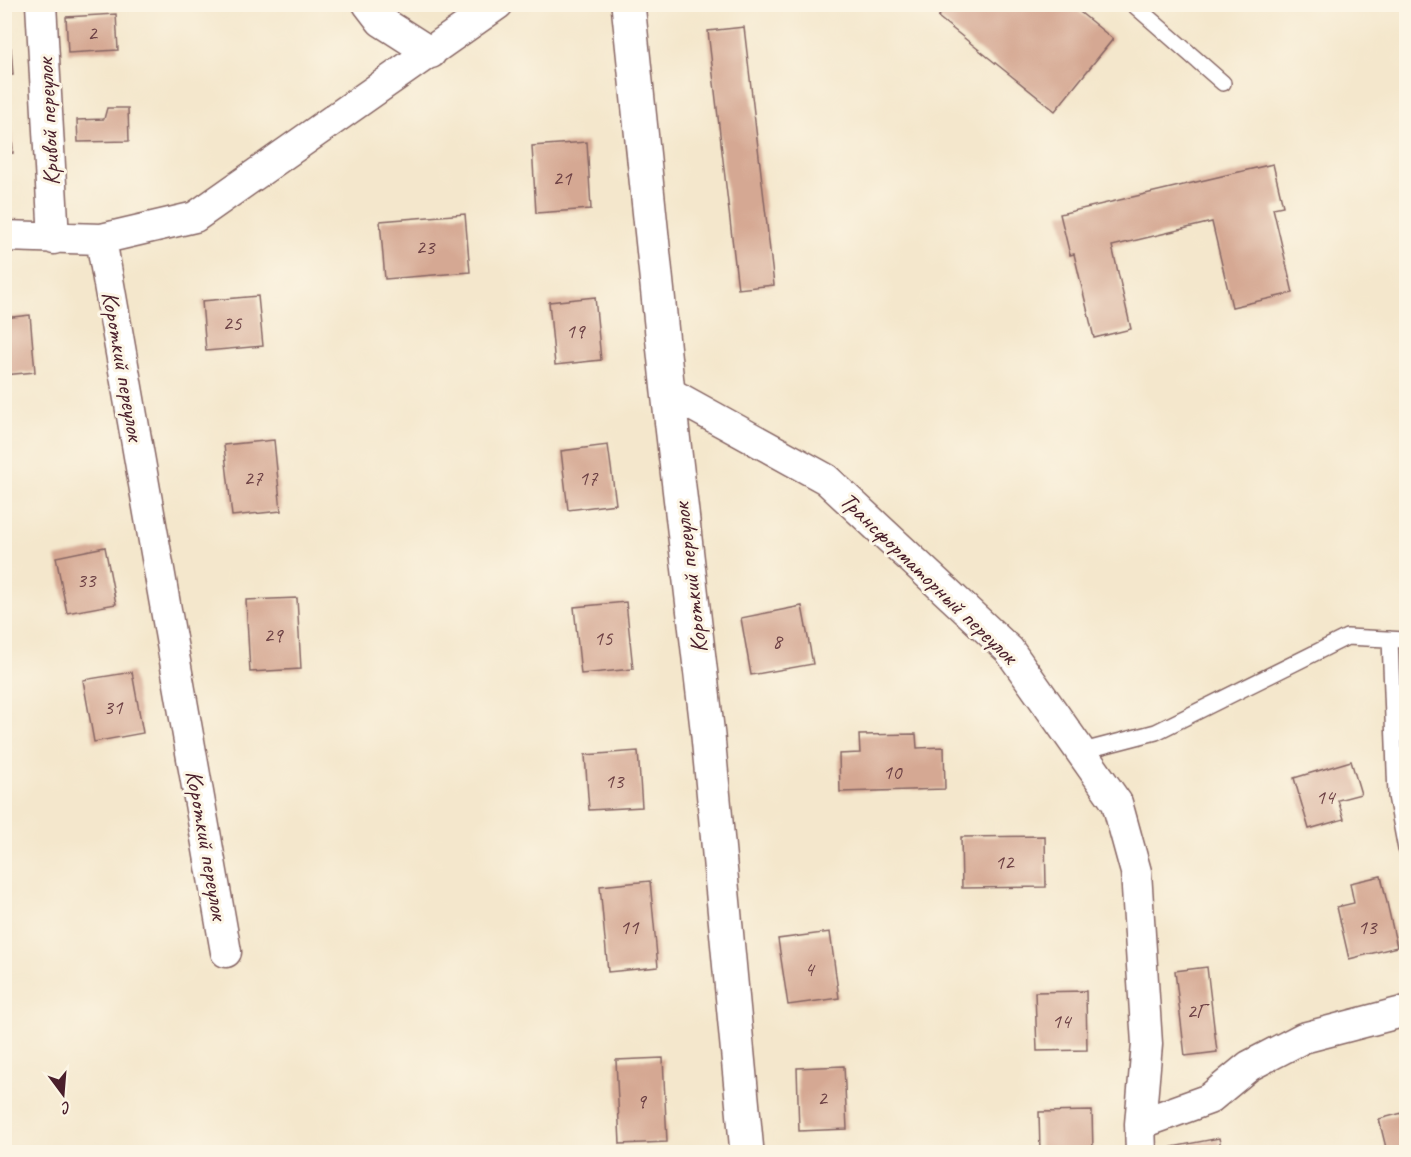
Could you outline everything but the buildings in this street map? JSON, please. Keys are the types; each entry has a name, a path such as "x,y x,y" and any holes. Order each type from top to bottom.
{"street":[{"name":"Кривой переулок","path":"41,4 54,239"},
{"path":"368,4 381,21 431,53"},
{"path":"4,236 101,239 195,217 498,4"},
{"name":"Короткий переулок","path":"628,4 668,392 708,736 747,1152"},
{"name":"Короткий переулок","path":"101,239 226,952"},
{"name":"Трансформаторный переулок","path":"668,392 826,479 1009,650 1083,751 1117,803 1136,872 1147,1044 1141,1138"},
{"path":"1141,1138 1209,1099 1249,1066 1303,1038 1407,1011"}],"lane":[{"path":"1133,4 1223,83"},
{"path":"1083,751 1156,732 1347,637 1407,640"},
{"path":"1390,639 1395,796 1407,849"}]}
